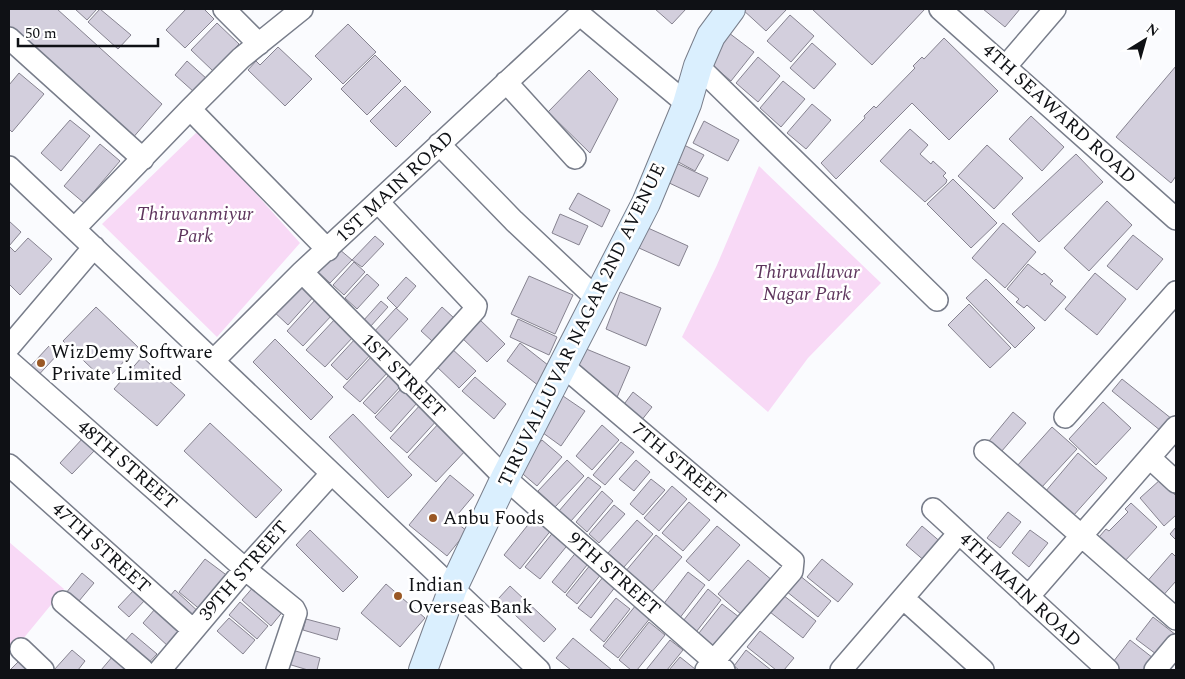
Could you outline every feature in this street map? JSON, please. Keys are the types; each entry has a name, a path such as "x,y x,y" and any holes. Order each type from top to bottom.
{"street":[{"path":"224,9 259,44"},
{"path":"75,228 190,108 259,44 302,9"},
{"name":"TIRUVALLUVAR NAGAR 2ND AVENUE","path":"423,670 453,588 505,478 646,204 687,104 698,66 711,36 731,9"},
{"name":"4TH SEAWARD ROAD","path":"940,9 1176,219"},
{"path":"1006,66 1056,9"},
{"name":"1ST MAIN ROAD","path":"214,360 302,272 328,250 575,19 584,18 687,104"},
{"path":"9,38 143,159"},
{"path":"698,66 937,300"},
{"path":"506,82 575,158"},
{"path":"190,108 328,250"},
{"path":"440,144 514,221 598,300"},
{"path":"9,167 539,670"},
{"path":"378,202 476,306 409,383"},
{"path":"9,347 94,247"},
{"name":"1ST STREET","path":"302,272 409,383 505,478"},
{"path":"1065,417 1176,292"},
{"name":"48TH STREET","path":"9,361 244,569 296,611 276,670"},
{"name":"7TH STREET","path":"562,365 791,558 794,564 792,571 714,667"},
{"path":"1028,598 1176,427"},
{"path":"985,451 1176,619"},
{"path":"1150,458 1176,482"},
{"name":"47TH STREET","path":"9,465 193,630"},
{"name":"39TH STREET","path":"160,670 244,569 331,474"},
{"name":"9TH STREET","path":"505,478 714,667"},
{"name":"4TH MAIN ROAD","path":"933,509 1108,670"},
{"path":"848,668 903,598 958,534"},
{"path":"903,598 983,670"},
{"path":"63,602 143,670"},
{"path":"1155,670 1176,645"},
{"path":"21,649 42,670"}],"green space":[{"name":"Thiruvanmiyur Park","path":"199,130 300,243 217,337 102,224"},
{"name":"Thiruvalluvar Nagar Park","path":"759,166 881,283 808,358 768,412 682,337 717,265"},
{"path":"9,542 64,589 9,656"}],"building":[{"path":"9,9 57,9 162,104 131,140 9,31"},
{"path":"75,9 97,9 87,20"},
{"path":"100,9 131,35 118,49 88,22"},
{"path":"186,9 204,9 214,19 185,48 166,30"},
{"path":"655,9 686,9 672,24"},
{"path":"742,9 787,9 766,31"},
{"path":"812,9 925,9 872,65"},
{"path":"983,9 1020,9 1005,27"},
{"path":"790,15 814,36 791,62 767,41"},
{"path":"217,23 239,44 213,71 191,50"},
{"path":"348,24 376,52 343,84 315,56"},
{"path":"729,33 754,52 731,81 711,64 713,53"},
{"path":"944,38 998,91 949,140 912,103 836,179 821,163 865,118 864,116 874,106 876,108 915,68 913,66 922,57 924,59"},
{"path":"812,43 836,64 814,89 790,68"},
{"path":"278,47 312,79 285,106 248,70 256,61 260,65"},
{"path":"375,55 401,81 367,115 341,89"},
{"path":"758,57 780,76 758,102 736,83"},
{"path":"187,61 207,79 194,92 175,75"},
{"path":"1176,66 1176,176 1171,183 1116,137"},
{"path":"589,70 618,99 590,153 548,112"},
{"path":"19,73 44,94 12,132 9,129 9,85"},
{"path":"783,81 805,99 781,127 760,108"},
{"path":"405,86 431,112 396,147 370,121"},
{"path":"812,104 831,120 806,149 787,133"},
{"path":"1031,116 1064,147 1042,171 1009,139"},
{"path":"70,120 90,136 61,171 41,153"},
{"path":"704,121 739,140 728,161 693,143"},
{"path":"910,129 928,145 920,154 931,164 933,161 946,173 943,176 947,180 946,183 925,202 880,161"},
{"path":"678,142 704,155 695,171 669,157"},
{"path":"100,144 120,161 84,203 64,186"},
{"path":"987,145 1023,178 994,209 958,176"},
{"path":"1076,154 1103,182 1039,242 1012,214"},
{"path":"674,162 708,178 699,197 665,181"},
{"path":"953,179 997,223 971,248 927,204"},
{"path":"578,193 610,210 602,227 569,209"},
{"path":"1107,201 1132,225 1089,271 1064,248"},
{"path":"560,214 588,226 579,245 552,233"},
{"path":"9,221 21,232 9,246"},
{"path":"1003,223 1036,252 1005,288 972,258"},
{"path":"648,228 688,246 679,266 639,248"},
{"path":"1133,235 1163,259 1137,290 1107,266"},
{"path":"375,236 384,244 362,267 352,260"},
{"path":"28,238 52,259 20,295 9,284 9,246 15,252"},
{"path":"339,249 352,260 330,283 318,272"},
{"path":"354,262 365,272 344,295 333,285"},
{"path":"1028,264 1042,275 1044,273 1053,281 1050,284 1066,297 1045,321 1027,305 1024,308 1016,302 1019,299 1007,289"},
{"path":"1095,273 1126,299 1097,335 1065,309"},
{"path":"367,274 379,285 357,309 345,298"},
{"path":"529,276 573,295 555,334 511,314"},
{"path":"406,277 416,286 397,308 387,298"},
{"path":"299,279 316,294 288,325 271,309"},
{"path":"986,279 1035,328 1015,348 966,298"},
{"path":"620,292 661,308 646,346 606,329"},
{"path":"316,299 333,314 303,346 287,331"},
{"path":"381,301 388,307 370,327 363,321"},
{"path":"969,304 1011,348 990,368 948,325"},
{"path":"96,307 138,347 105,381 63,341"},
{"path":"442,307 454,318 432,341 421,331"},
{"path":"396,308 408,319 385,344 373,333"},
{"path":"336,318 354,336 325,367 306,350"},
{"path":"478,318 505,344 487,362 460,336"},
{"path":"518,319 557,337 549,355 510,337"},
{"path":"356,338 372,353 347,380 331,365"},
{"path":"275,339 333,397 311,420 253,362"},
{"path":"520,343 553,369 539,386 507,361"},
{"name":"WizDemy Software Private Limited","path":"49,346 58,354 33,381 24,373"},
{"path":"579,346 630,367 615,402 572,364"},
{"path":"451,348 476,371 459,388 435,365"},
{"path":"372,356 389,371 360,402 343,387"},
{"path":"142,357 185,395 157,426 114,389"},
{"path":"389,375 401,386 375,414 363,403"},
{"path":"475,377 506,404 494,419 462,391"},
{"path":"1122,379 1172,419 1161,431 1112,391"},
{"path":"401,389 417,403 391,432 375,417"},
{"path":"633,392 652,407 641,421 622,407"},
{"path":"563,396 585,411 561,446 539,430"},
{"path":"1103,402 1131,428 1096,465 1069,439"},
{"path":"422,403 439,418 407,453 390,438"},
{"path":"1013,412 1026,423 1001,452 989,441"},
{"path":"353,414 412,475 388,498 329,437"},
{"path":"440,422 468,448 436,482 408,457"},
{"path":"210,423 282,490 256,518 184,451"},
{"path":"602,425 619,440 592,470 576,456"},
{"path":"1052,427 1077,449 1041,488 1017,466"},
{"path":"83,438 95,450 72,474 60,463"},
{"path":"542,440 562,457 537,486 517,469"},
{"path":"621,442 634,452 605,485 593,475"},
{"path":"1078,453 1107,478 1073,516 1045,492"},
{"path":"567,460 584,476 555,507 538,491"},
{"path":"636,460 650,472 634,491 619,479"},
{"path":"450,475 474,495 453,520 467,531 447,556 409,525"},
{"path":"588,477 601,487 571,521 559,511"},
{"path":"651,479 665,490 643,515 630,504"},
{"path":"1161,479 1176,496 1176,515 1164,526 1140,498"},
{"path":"672,486 687,499 659,531 644,518"},
{"path":"602,491 613,501 587,532 576,522"},
{"path":"689,502 710,520 683,551 662,533"},
{"path":"1131,503 1157,527 1122,564 1099,537 1106,529 1109,531 1128,512 1125,509"},
{"path":"614,505 625,514 599,543 589,534"},
{"path":"1008,512 1021,522 1000,548 987,538"},
{"path":"535,516 552,529 520,569 504,555"},
{"path":"637,520 653,534 624,567 608,553"},
{"path":"717,526 740,545 709,581 686,561"},
{"path":"922,526 943,544 926,562 906,545"},
{"path":"1176,527 1176,540 1170,534"},
{"path":"310,530 358,577 343,592 296,545"},
{"path":"555,530 570,542 540,579 525,567"},
{"path":"1030,530 1048,543 1029,567 1012,553"},
{"path":"656,535 682,557 650,594 625,572"},
{"path":"578,550 591,560 565,593 552,582"},
{"path":"1172,553 1176,557 1176,581 1160,599 1144,585"},
{"path":"205,559 229,577 202,611 179,592"},
{"path":"822,559 853,584 838,602 807,577"},
{"path":"748,560 773,581 743,616 718,594"},
{"path":"591,564 602,573 577,604 566,595"},
{"path":"688,572 705,585 679,619 662,606"},
{"path":"82,573 94,583 74,607 62,598"},
{"path":"799,575 831,601 818,617 786,591"},
{"path":"604,576 616,586 591,618 578,608"},
{"path":"386,584 425,618 400,647 361,613"},
{"path":"255,585 284,610 271,626 242,600"},
{"path":"510,586 556,629 544,642 498,599"},
{"path":"135,589 146,599 129,617 118,607"},
{"path":"708,589 721,600 693,636 680,625"},
{"path":"175,590 202,615 192,626 165,602"},
{"path":"783,595 816,621 803,638 770,612"},
{"path":"616,598 630,609 604,642 590,630"},
{"path":"240,602 268,626 257,639 229,615"},
{"path":"722,604 739,617 712,652 695,638"},
{"path":"636,605 651,617 618,658 603,646"},
{"path":"155,609 181,633 169,647 143,623"},
{"path":"1153,617 1176,635 1160,657 1136,639"},
{"path":"229,618 255,640 243,654 217,631"},
{"path":"306,619 340,628 337,640 303,630"},
{"path":"649,622 665,635 637,670 631,670 619,660"},
{"path":"760,631 794,658 784,670 776,670 747,647"},
{"path":"132,633 157,654 143,669 119,648"},
{"path":"573,638 612,670 571,670 556,658"},
{"path":"670,640 683,650 667,670 646,670"},
{"path":"1130,640 1153,658 1144,670 1116,670 1110,666"},
{"path":"72,650 85,661 78,670 54,670"},
{"path":"292,650 320,658 317,670 308,670 288,664"},
{"path":"746,650 771,670 739,670 734,666"},
{"path":"113,656 131,670 101,670"},
{"path":"680,657 695,669 669,670"},
{"path":"21,659 34,670 10,670"}],"place":[{"name":"WizDemy Software Private Limited","path":"41,363"},
{"name":"Anbu Foods","path":"433,518"},
{"name":"Indian Overseas Bank","path":"398,596"}]}
